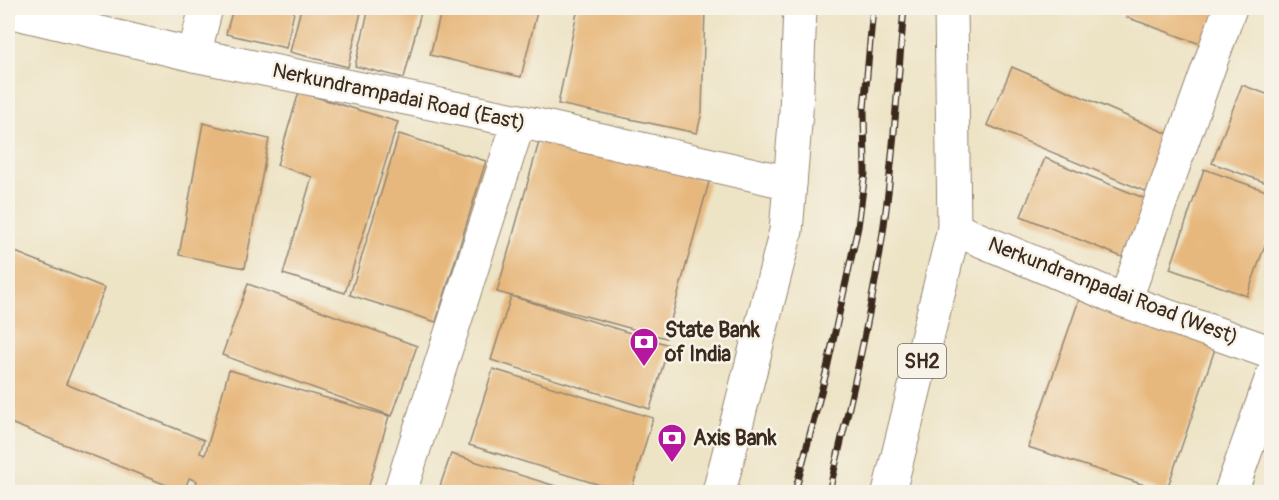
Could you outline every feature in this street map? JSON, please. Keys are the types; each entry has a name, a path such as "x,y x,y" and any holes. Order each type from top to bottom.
{"street":[{"path":"194,55 206,8"},
{"path":"719,492 786,231 796,112 800,8"},
{"name":"SH2","path":"889,492 954,229 951,8"},
{"path":"1125,301 1230,8"},
{"name":"Nerkundrampadai Road (East)","path":"8,11 194,55 519,121 790,183"},
{"path":"400,492 519,121"},
{"name":"Nerkundrampadai Road (West)","path":"954,229 1125,301 1272,352"},
{"path":"1231,492 1272,377"}],"building":[{"path":"233,8 295,8 286,48 226,34"},
{"path":"301,8 362,8 348,67 290,52"},
{"path":"369,8 422,8 404,78 355,66"},
{"path":"442,8 538,8 521,77 430,55"},
{"path":"578,8 705,8 702,112 697,133 558,104"},
{"path":"1129,8 1217,8 1203,45 1126,17"},
{"path":"1012,67 1171,135 1147,192 987,125"},
{"path":"1242,85 1272,96 1272,185 1212,163"},
{"path":"299,92 398,122 345,293 283,274 312,177 277,165"},
{"path":"203,123 269,139 245,268 179,255"},
{"path":"399,134 486,161 436,322 350,295"},
{"path":"541,135 709,182 666,338 497,292"},
{"path":"1045,158 1151,201 1127,259 1021,216"},
{"path":"1204,169 1272,193 1272,225 1247,296 1170,269"},
{"path":"8,249 105,288 66,384 204,440 200,453 205,455 229,370 389,416 367,492 194,492 197,481 189,478 184,492 8,422"},
{"path":"248,284 417,346 392,416 222,355"},
{"path":"511,296 669,345 650,409 491,360"},
{"path":"1080,297 1217,343 1166,492 1028,447"},
{"path":"493,369 653,418 631,492 623,492 469,445"},
{"path":"451,454 575,492 438,492"}],"railway":[{"path":"795,492 826,373 858,227 865,173 864,109 873,8"},
{"path":"829,492 863,343 880,252 891,161 904,8"}],"place":[{"name":"State Bank of India","path":"644,368"},
{"name":"Axis Bank","path":"672,464"}]}
